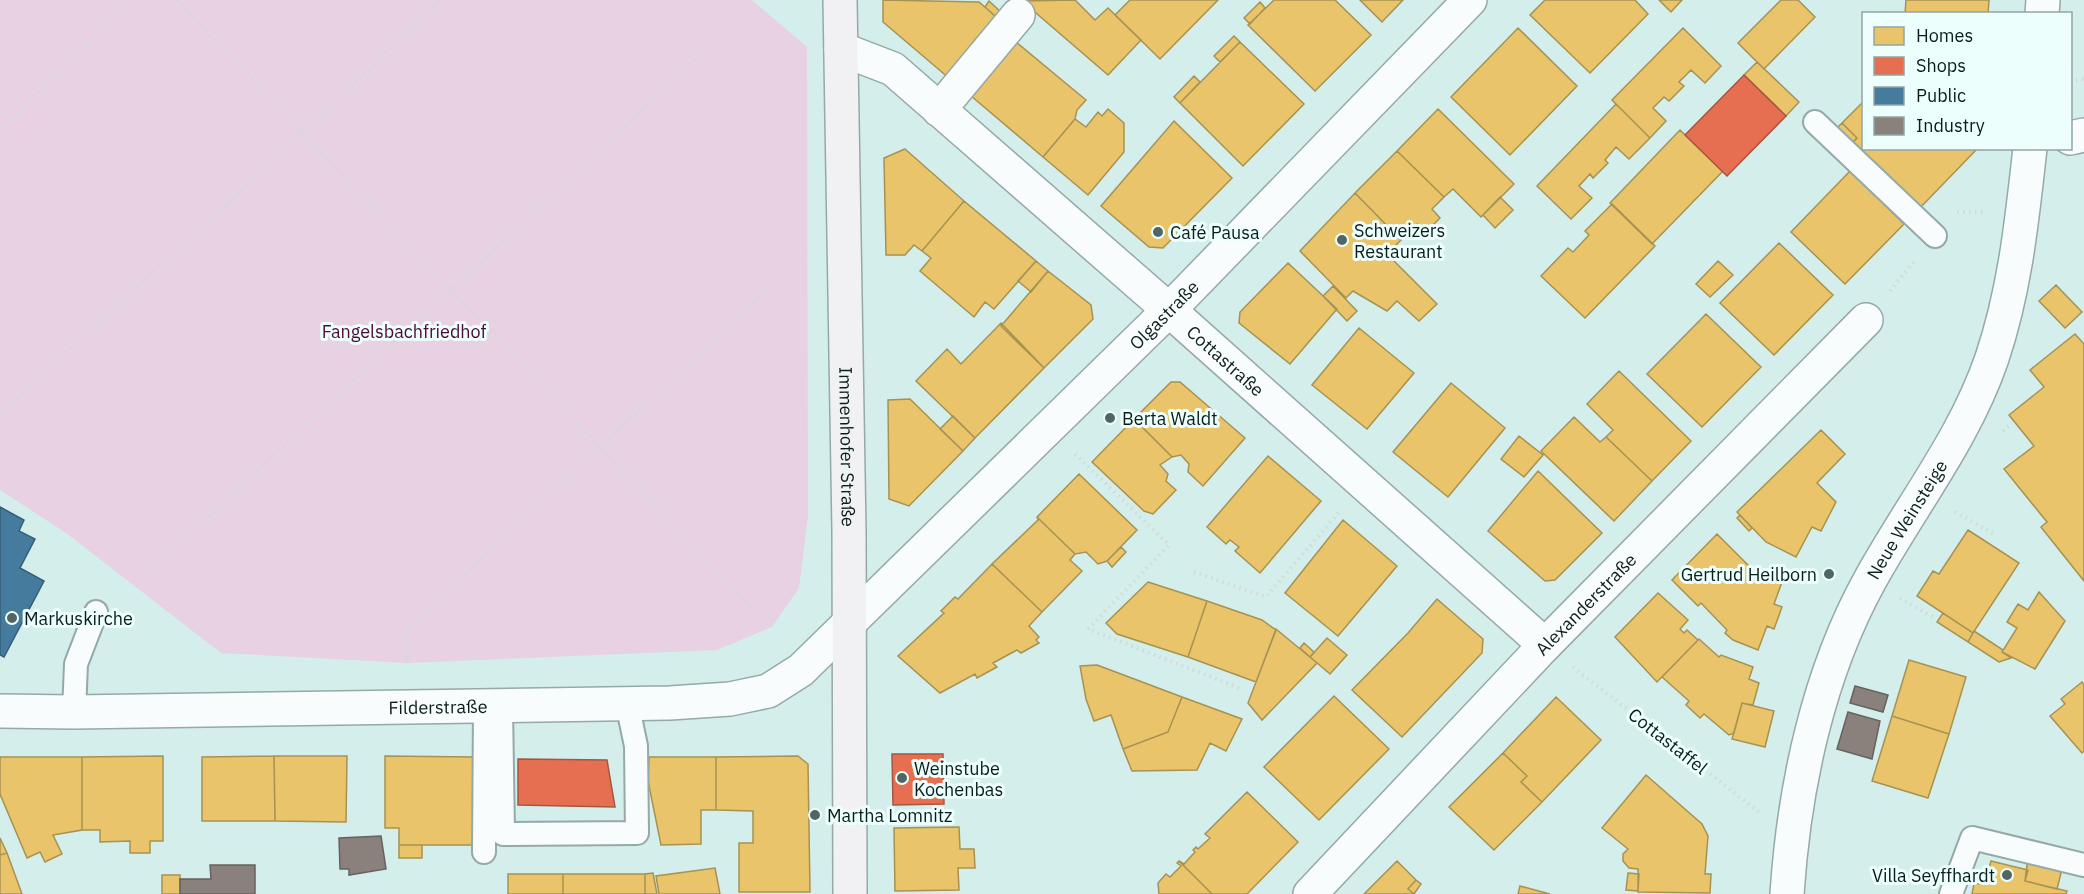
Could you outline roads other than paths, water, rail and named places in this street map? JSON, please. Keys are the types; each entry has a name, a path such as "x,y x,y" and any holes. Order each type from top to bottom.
{"main road":[{"name":"Immenhofer Straße","path":"840,0 850,622 850,894"}],"street":[{"name":"Olgastraße","path":"850,622 1169,310 1470,0"},
{"path":"939,110 1018,15"},
{"name":"Cottastraße","path":"841,49 893,69 1364,482 1545,645"},
{"name":"Neue Weinsteige","path":"1787,894 1791,836 1816,720 1836,652 1869,582 1957,433 1992,360 2013,283 2030,150"},
{"name":"Alexanderstraße","path":"1310,894 1545,645 1866,320"},
{"name":"Filderstraße","path":"0,711 493,706 730,699 768,691 801,670 850,622"}],"lane":[{"path":"1815,122 1935,236"},
{"path":"74,712 76,664 96,612"},
{"path":"493,706 503,834 637,833 636,746 627,703"},
{"path":"484,852 493,706"},
{"path":"1951,894 1972,838 2084,865"}],"place":[{"name":"Café Pausa","path":"1158,232"},
{"name":"Schweizers Restaurant","path":"1342,240"},
{"name":"Berta Waldt","path":"1110,418"},
{"name":"Gertrud Heilborn","path":"1829,574"},
{"name":"Markuskirche","path":"12,618"},
{"name":"Weinstube Kochenbas","path":"902,778"},
{"name":"Martha Lomnitz","path":"815,815"},
{"name":"Villa Seyffhardt","path":"2007,875"}],"park label":[{"name":"Fangelsbachfriedhof","path":"404,331"}]}
